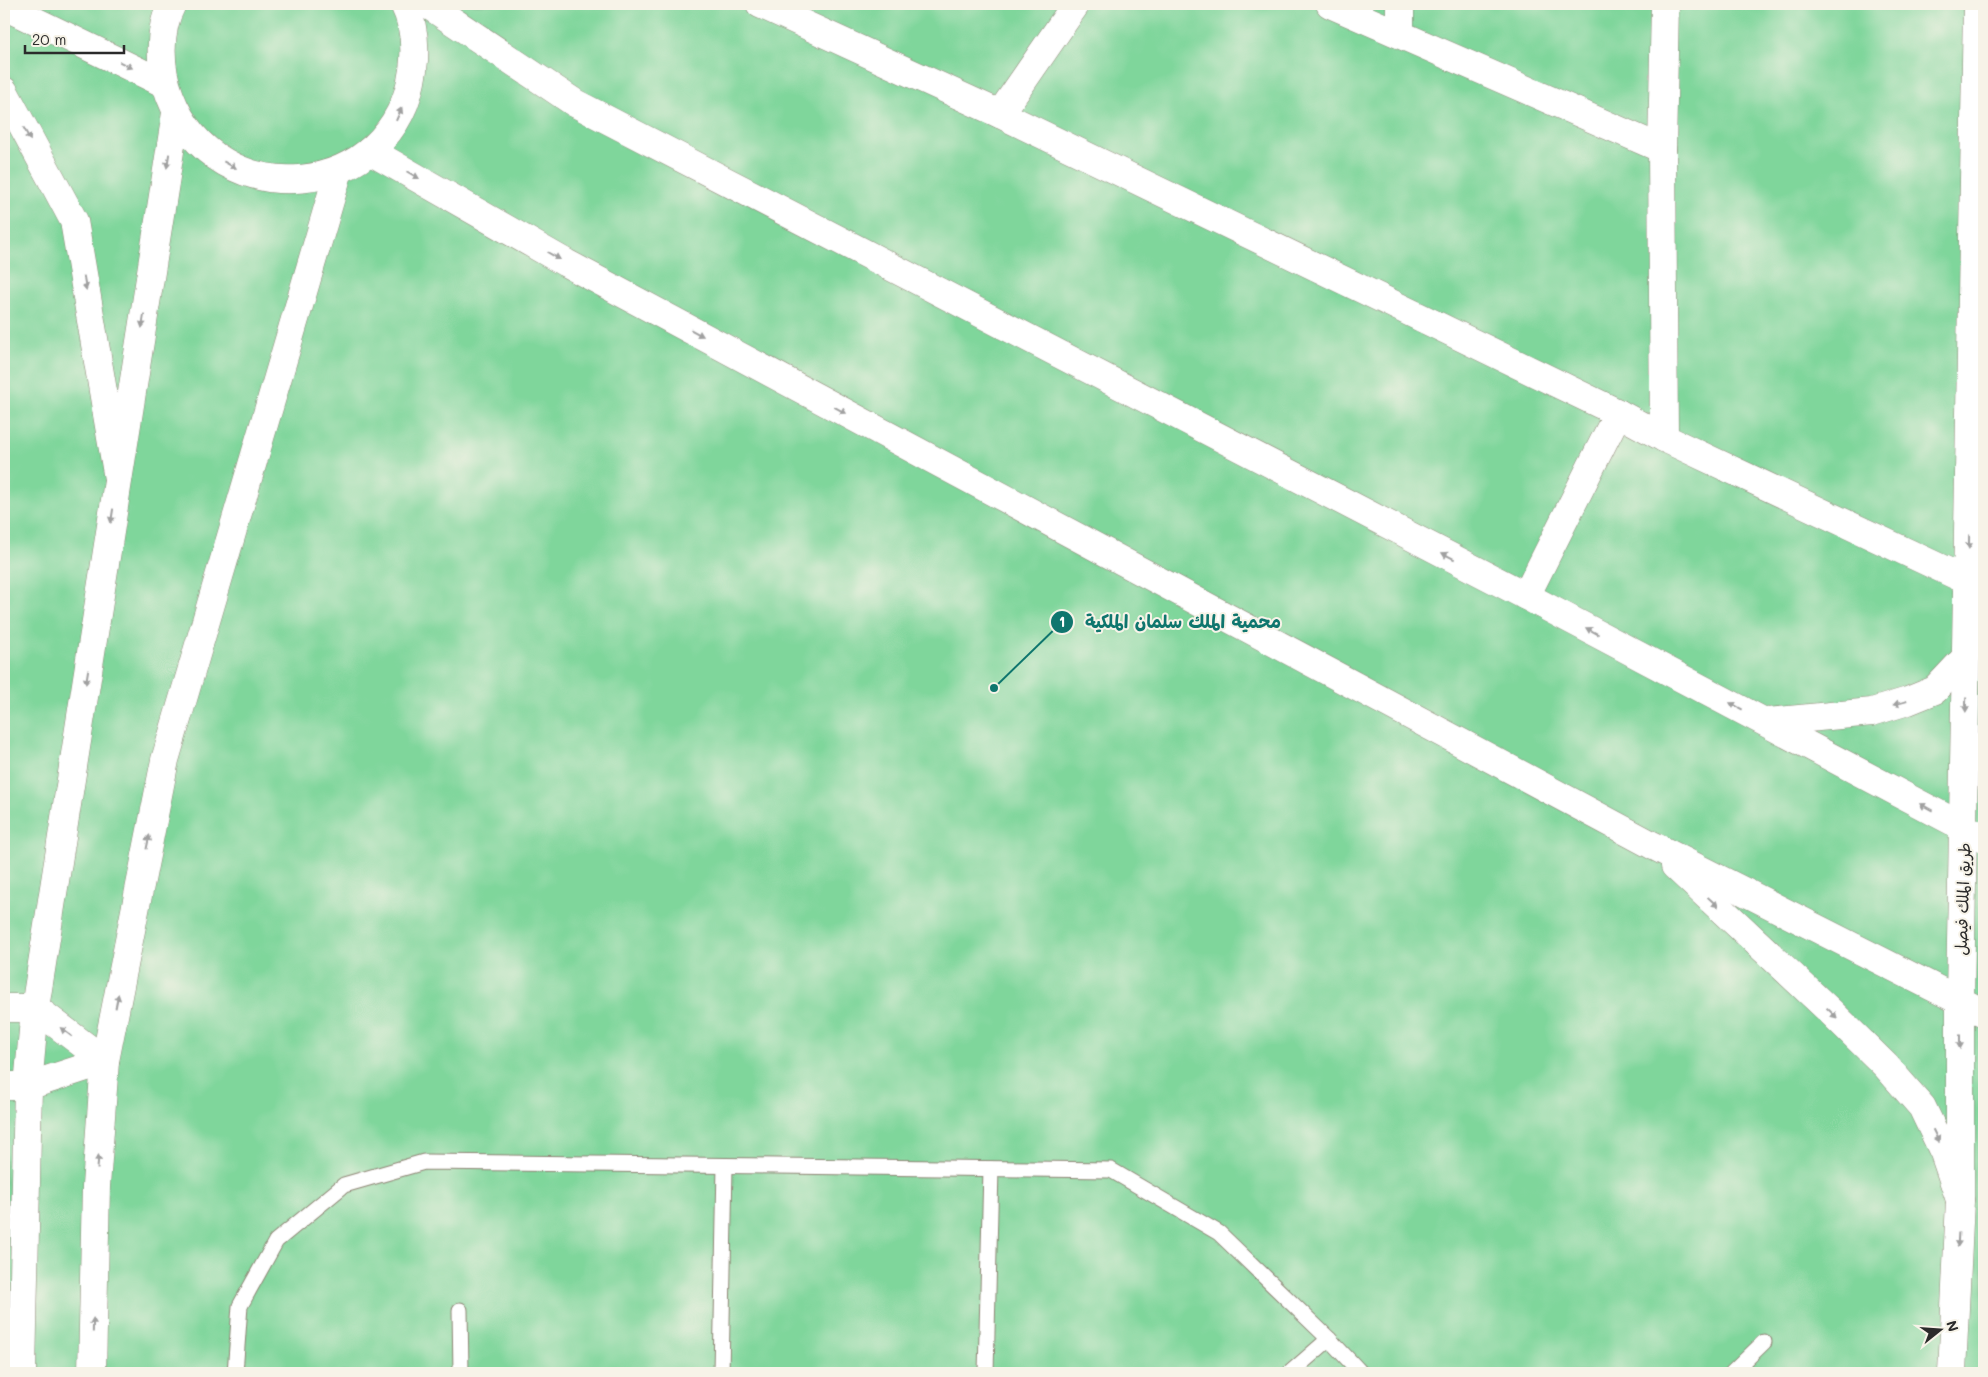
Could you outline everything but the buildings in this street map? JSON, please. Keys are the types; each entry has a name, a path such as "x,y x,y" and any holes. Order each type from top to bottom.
{"main road":[{"path":"172,4 168,11 161,47 165,84 176,113 199,144 229,166 265,178 303,180 339,170 370,151 395,123 410,89 416,52 410,15 404,4"},
{"path":"427,4 575,103 1526,596 1974,833"},
{"path":"760,4 1000,114 1618,413 1664,438 1968,581"},
{"path":"1000,114 1076,4"},
{"path":"1330,4 1662,149"},
{"path":"1400,4 1400,34"},
{"path":"1664,438 1662,149 1665,4"},
{"name":"طريق الملك فيصل","path":"1952,1373 1960,1200 1960,1000 1974,833 1966,657 1977,4"},
{"path":"4,6 165,84"},
{"path":"4,91 74,221 118,479"},
{"path":"22,1373 16,1086 35,1008 176,113"},
{"path":"370,151 583,272 1652,845 1984,1013"},
{"path":"92,1373 96,1186 105,1061 165,760 339,170"},
{"path":"1526,596 1618,413"},
{"path":"1767,722 1872,712 1908,701 1935,690 1966,657"},
{"path":"1652,845 1886,1066 1922,1107 1944,1153 1960,1200"},
{"path":"4,1008 35,1008 105,1061"},
{"path":"16,1086 105,1061"}],"lane":[{"path":"235,1373 240,1306 276,1242 344,1185 424,1162 1111,1170 1219,1233 1329,1339 1360,1373"},
{"path":"721,1373 725,1166"},
{"path":"986,1373 990,1169"},
{"path":"460,1310 462,1373"},
{"path":"1290,1373 1329,1339"},
{"path":"1732,1373 1764,1342"}],"green space":[{"path":"4,4 1984,4 1984,1373 4,1373"}],"place":[{"name":"محمية الملك سلمان الملكية","path":"994,688"}]}
